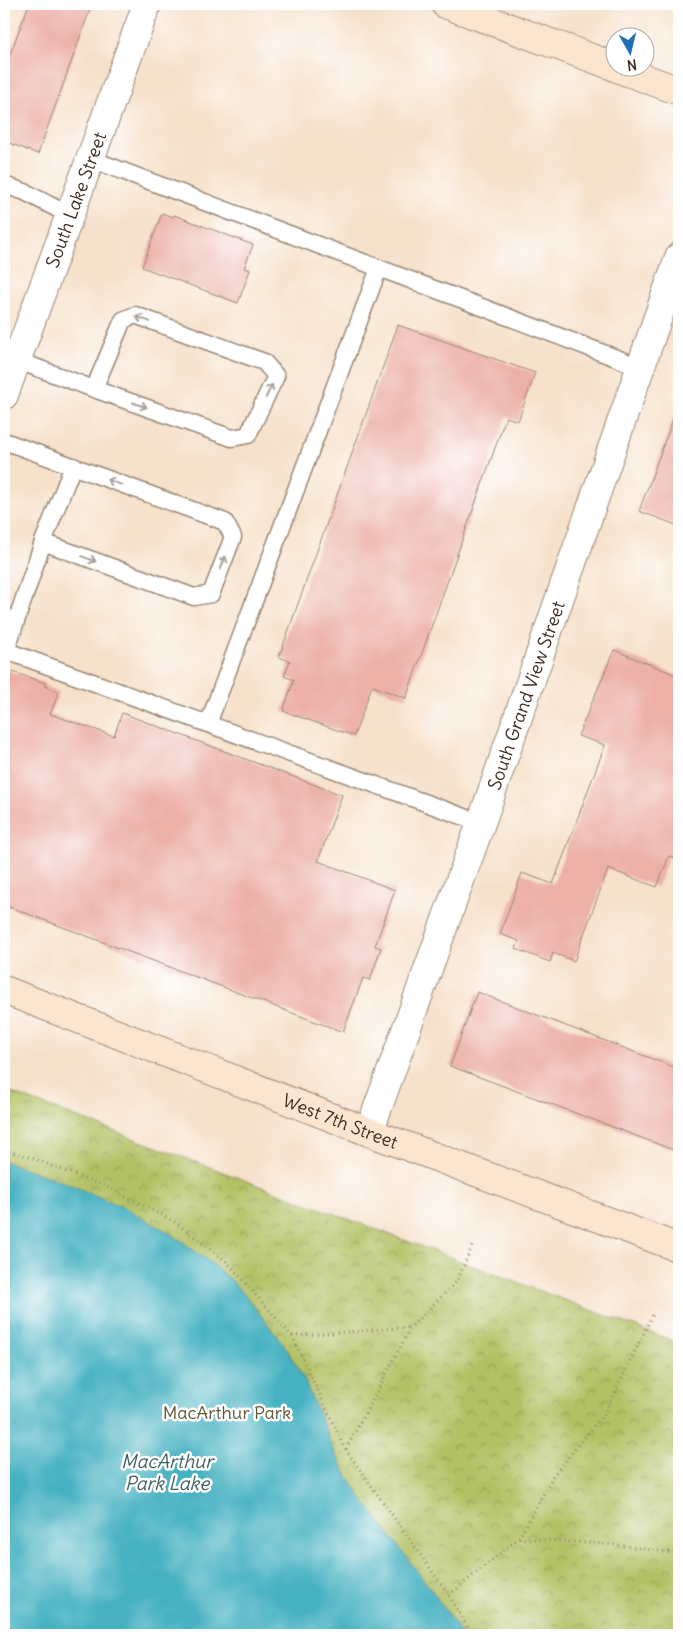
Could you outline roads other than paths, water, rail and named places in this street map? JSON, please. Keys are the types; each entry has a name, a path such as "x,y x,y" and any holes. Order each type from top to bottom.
{"street":[{"name":"South Lake Street","path":"4,395 147,4"},
{"path":"461,7 606,63"},
{"path":"645,78 679,91"},
{"name":"South Grand View Street","path":"370,1132 481,824 640,368 672,300 679,257"},
{"name":"West 7th Street","path":"4,990 370,1132 679,1248"}],"lane":[{"path":"91,160 640,368"},
{"path":"4,185 25,192 70,216"},
{"path":"208,724 379,268"},
{"path":"16,360 94,389 232,438 248,435 276,376 264,362 135,316 123,320 94,389"},
{"path":"4,441 224,522 233,537 211,594 194,597 43,542"},
{"path":"73,466 43,542 5,650 481,824"}],"water":[{"name":"MacArthur Park Lake","path":"4,1161 64,1182 125,1208 173,1235 231,1280 285,1346 304,1379 336,1455 358,1493 433,1592 462,1635 4,1635"}],"park label":[{"name":"MacArthur Park","path":"227,1412"}]}
